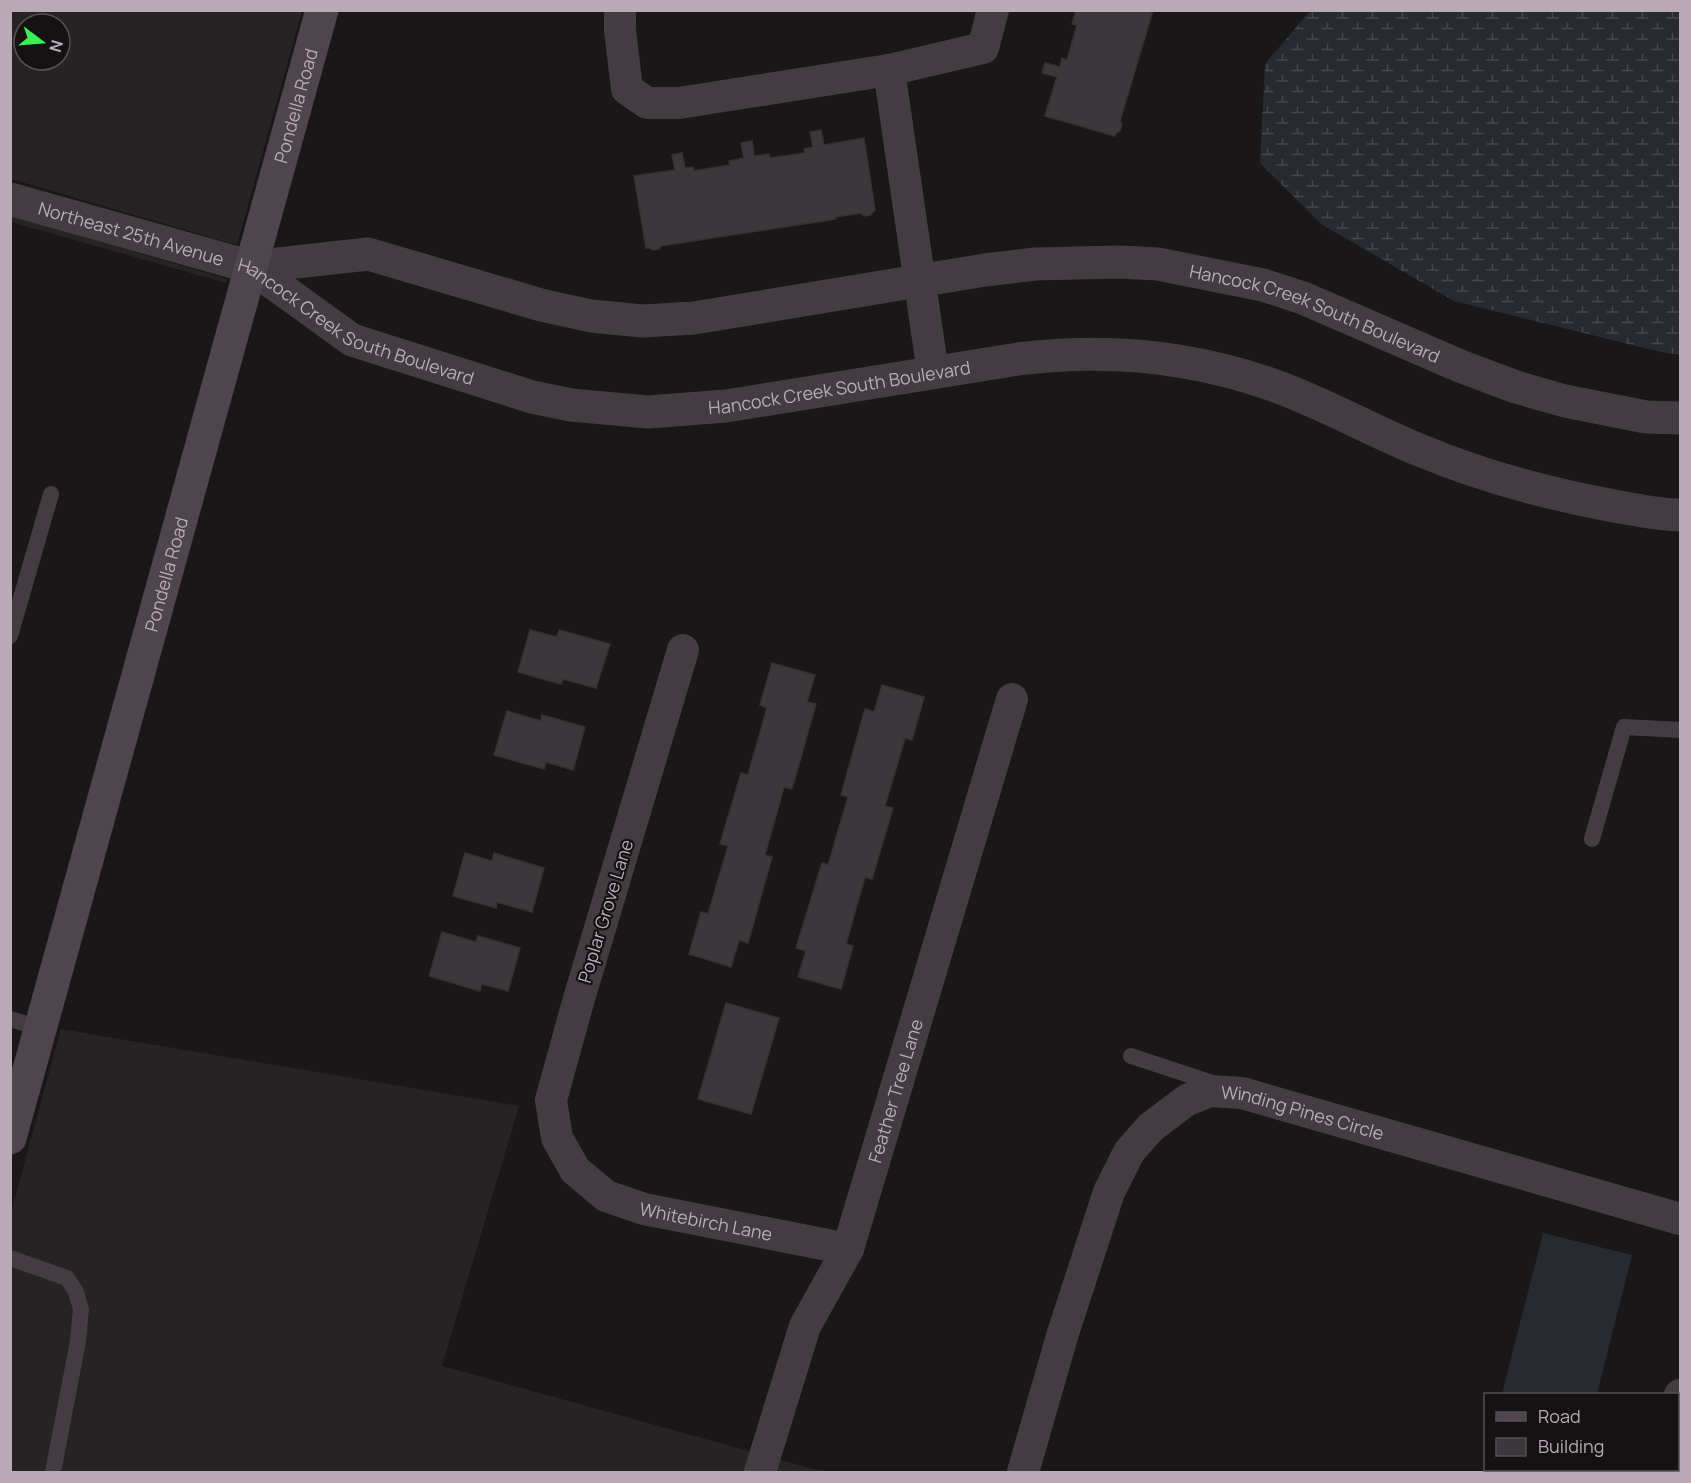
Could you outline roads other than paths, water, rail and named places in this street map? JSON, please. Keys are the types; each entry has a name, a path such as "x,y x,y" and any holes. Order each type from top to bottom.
{"main road":[{"name":"Pondella Road","path":"10,1138 26,1023 251,267 322,10"}],"street":[{"path":"620,10 627,89 647,103 678,103 889,70 983,48 993,10"},
{"path":"889,70 933,373"},
{"name":"Northeast 25th Avenue","path":"10,199 251,267"},
{"name":"Hancock Creek South Boulevard","path":"251,267 368,254 541,305 591,316 643,321 694,318 1035,264 1119,262 1158,264 1263,285 1303,298 1460,366 1516,387 1646,417 1680,418"},
{"name":"Hancock Creek South Boulevard","path":"251,267 352,340 532,397 571,405 648,412 687,410 726,406 1060,353 1161,357 1216,368 1272,385 1462,467 1563,497 1680,515"},
{"name":"Poplar Grove Lane","path":"575,1170 557,1138 551,1100 683,650"},
{"name":"Feather Tree Lane","path":"760,1473 805,1326 848,1249 1012,699"},
{"name":"Winding Pines Circle","path":"1023,1473 1063,1333 1109,1192 1129,1152 1151,1127 1187,1100 1210,1091 1242,1094 1680,1219"},
{"name":"Whitebirch Lane","path":"575,1170 606,1196 645,1209 848,1249"}],"lane":[{"path":"10,636 51,494"},
{"path":"1592,839 1624,727 1680,730"},
{"path":"1131,1056 1242,1094"},
{"path":"10,1258 67,1278 76,1292 81,1309 78,1341 53,1473"}]}
